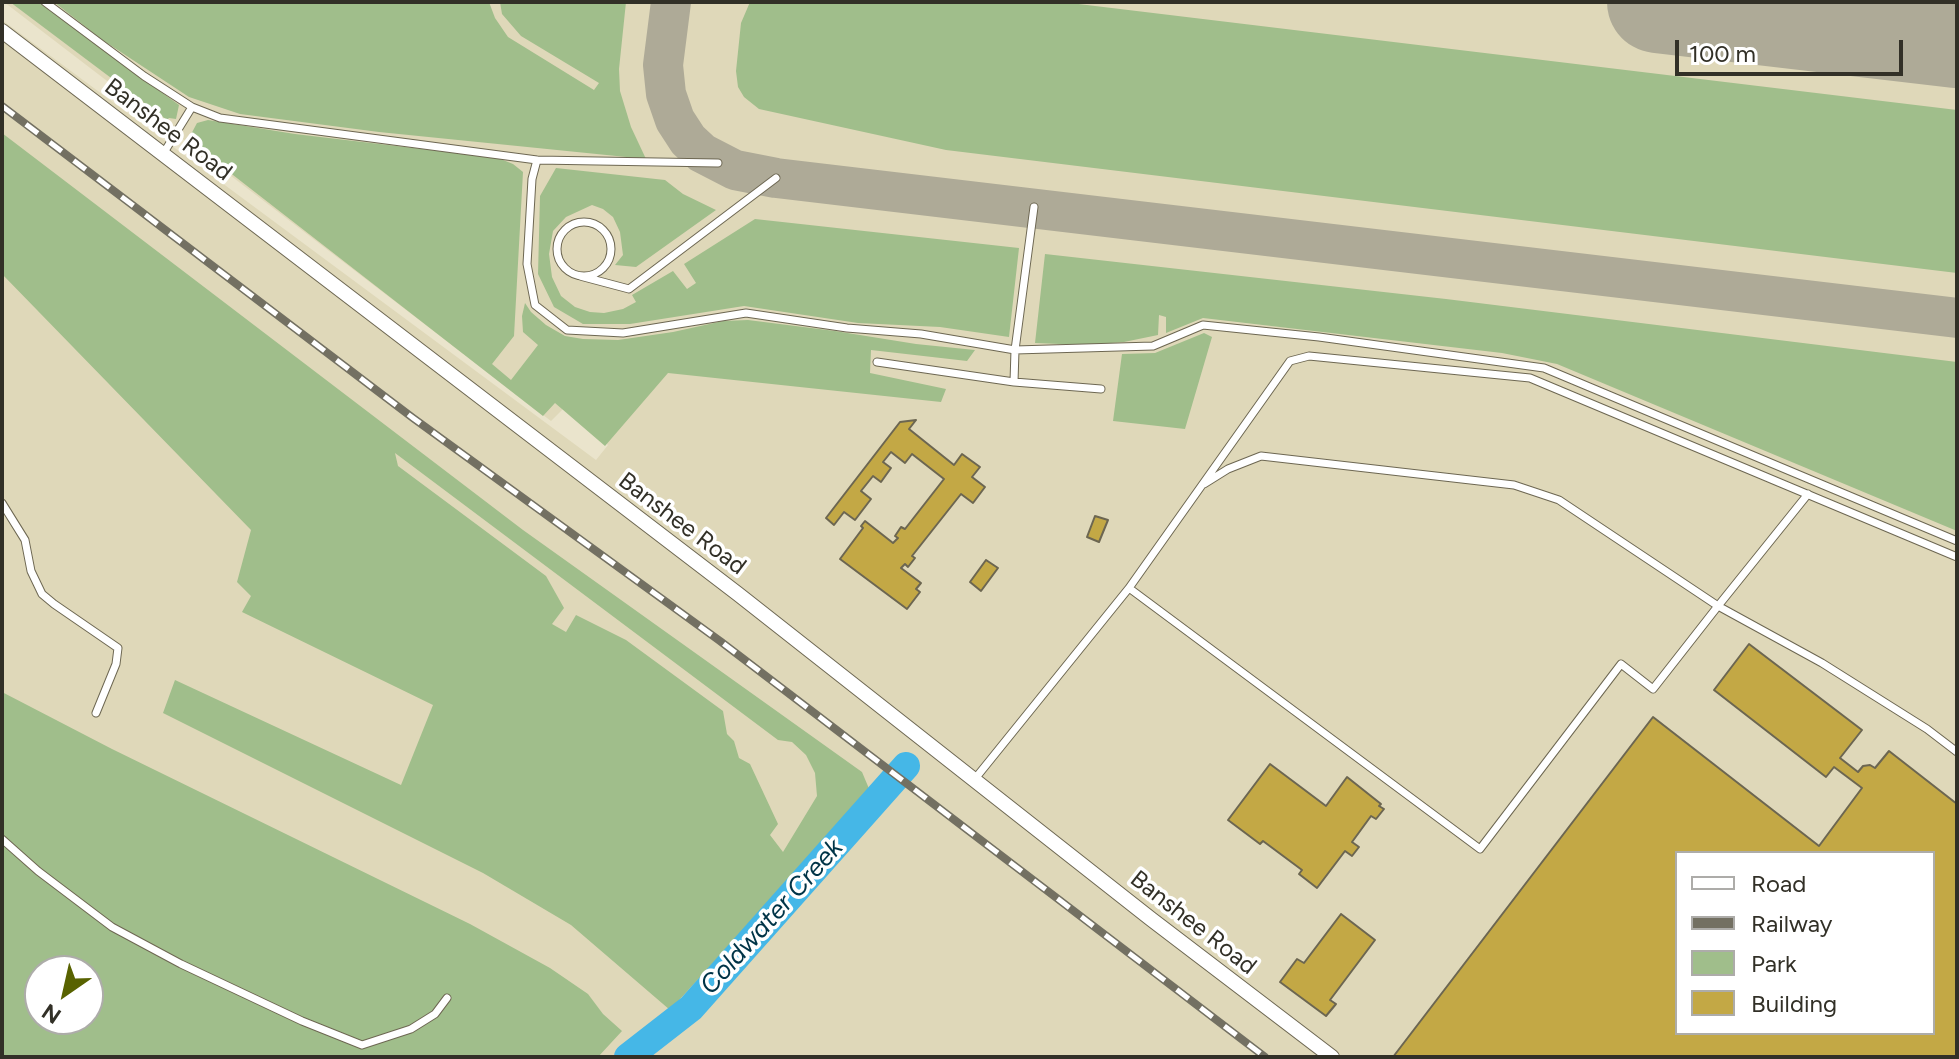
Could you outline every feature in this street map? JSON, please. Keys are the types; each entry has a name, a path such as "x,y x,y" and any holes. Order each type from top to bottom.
{"street":[{"name":"Banshee Road","path":"2,31 725,584 1332,1057"}],"lane":[{"path":"45,2 144,76 192,107 220,118 537,160 718,163"},
{"path":"163,154 192,107"},
{"path":"537,160 532,179 527,264 535,305 567,330 623,333 746,313 847,328 921,334 1015,350 1153,346 1203,325 1319,337 1544,368 1957,541"},
{"path":"580,276 588,276 604,268 611,253 607,236 594,224 586,222 569,227 558,242 559,260 571,273 580,276 629,289 776,178"},
{"path":"1014,382 1015,350 1034,207"},
{"path":"974,780 1129,588 1290,361 1309,356 1530,378 1957,557"},
{"path":"877,362 1014,382 1101,389"},
{"path":"1199,487 1228,469 1261,456 1514,485 1559,500 1718,606 1822,663 1927,729 1957,752"},
{"path":"1129,588 1480,849 1621,664 1653,689 1808,494"},
{"path":"2,503 25,540 31,571 42,594 118,648 116,664 96,713"},
{"path":"2,839 38,871 112,927 181,964 302,1021 362,1045 411,1029 435,1014 447,998"}],"shaded area":[{"path":"4,2 1957,2 1957,1057 2,1057 2,20 596,460 608,445 563,409 551,421"}],"green space":[{"path":"10,2 38,2 179,105 176,119 167,120"},
{"path":"54,2 489,2 508,37 594,90 599,83 521,36 502,14 500,2 626,2 619,69 620,91 631,127 646,159 379,132 240,114 189,97 101,39"},
{"path":"750,2 1062,2 1957,110 1957,273 946,150 759,109 744,97 738,87 736,71 741,23"},
{"path":"208,120 295,134 498,158 523,172 514,336 492,364 511,380 538,345 523,332 525,303 546,325 565,336 583,339 618,340 723,321 748,320 975,350 967,361 871,350 870,373 946,389 941,402 668,373 605,446 555,403 543,416 188,140 197,123"},
{"path":"2,133 523,530 862,772 870,791 670,1010 571,925 483,873 163,713 175,680 401,785 433,705 242,612 251,596 237,582 251,530 2,274","holes":["395,453 778,740 792,742 806,755 815,773 817,796 783,852 770,835 778,824 750,764 739,758 734,741 727,734 723,711 626,640 576,615 566,632 552,624 564,608 546,576 398,466"]},
{"path":"556,168 665,180 683,194 716,210 636,267 615,265 623,255 620,232 613,217 603,209 592,205 566,217 553,231 549,254 552,277 561,296 575,307 604,313 623,309 636,302 632,295 673,271 687,289 696,283 684,264 755,219 1019,248 1009,337 940,327 858,323 744,306 630,324 583,324 554,307 538,274 540,196"},
{"path":"1045,254 1446,299 1957,362 1957,531 1557,364 1502,353 1203,318 1166,333 1166,317 1159,315 1158,335 1085,345 1035,343"},
{"path":"1204,333 1212,337 1185,429 1113,421 1122,354 1155,353"},
{"path":"2,692 470,924 550,968 588,994 603,1014 622,1031 598,1057 2,1057"}],"building":[{"path":"916,420 909,429 954,465 962,454 980,467 972,477 985,487 973,503 961,494 912,556 915,558 908,567 905,564 901,568 921,583 916,589 920,592 907,609 840,559 865,521 893,543 901,527 905,529 944,479 912,454 905,463 891,452 883,462 891,468 881,482 873,476 861,491 871,499 855,520 844,512 834,525 826,518 900,422"},
{"path":"1095,516 1108,520 1099,542 1087,537"},
{"path":"986,560 998,568 981,591 970,582"},
{"path":"1749,644 1862,730 1840,758 1858,772 1863,766 1875,768 1889,751 1957,804 1957,1057 1393,1057 1653,717 1819,846 1862,788 1834,767 1826,777 1714,690"},
{"path":"1270,764 1326,806 1347,777 1384,809 1376,819 1371,816 1352,842 1359,847 1352,856 1345,851 1317,888 1299,874 1302,870 1228,820"},
{"path":"1341,914 1375,940 1330,1000 1336,1004 1326,1016 1280,982 1297,959 1304,963"}],"waterway":[{"name":"Coldwater Creek","path":"628,1057 691,1008 906,766"}],"taxiway":[{"path":"671,2 663,65 666,94 675,120 688,140 702,153 735,170 776,178 1957,318"}],"runway":[{"path":"1658,2 1957,37"}],"railway":[{"path":"2,106 413,418 720,641 1265,1057"}]}
